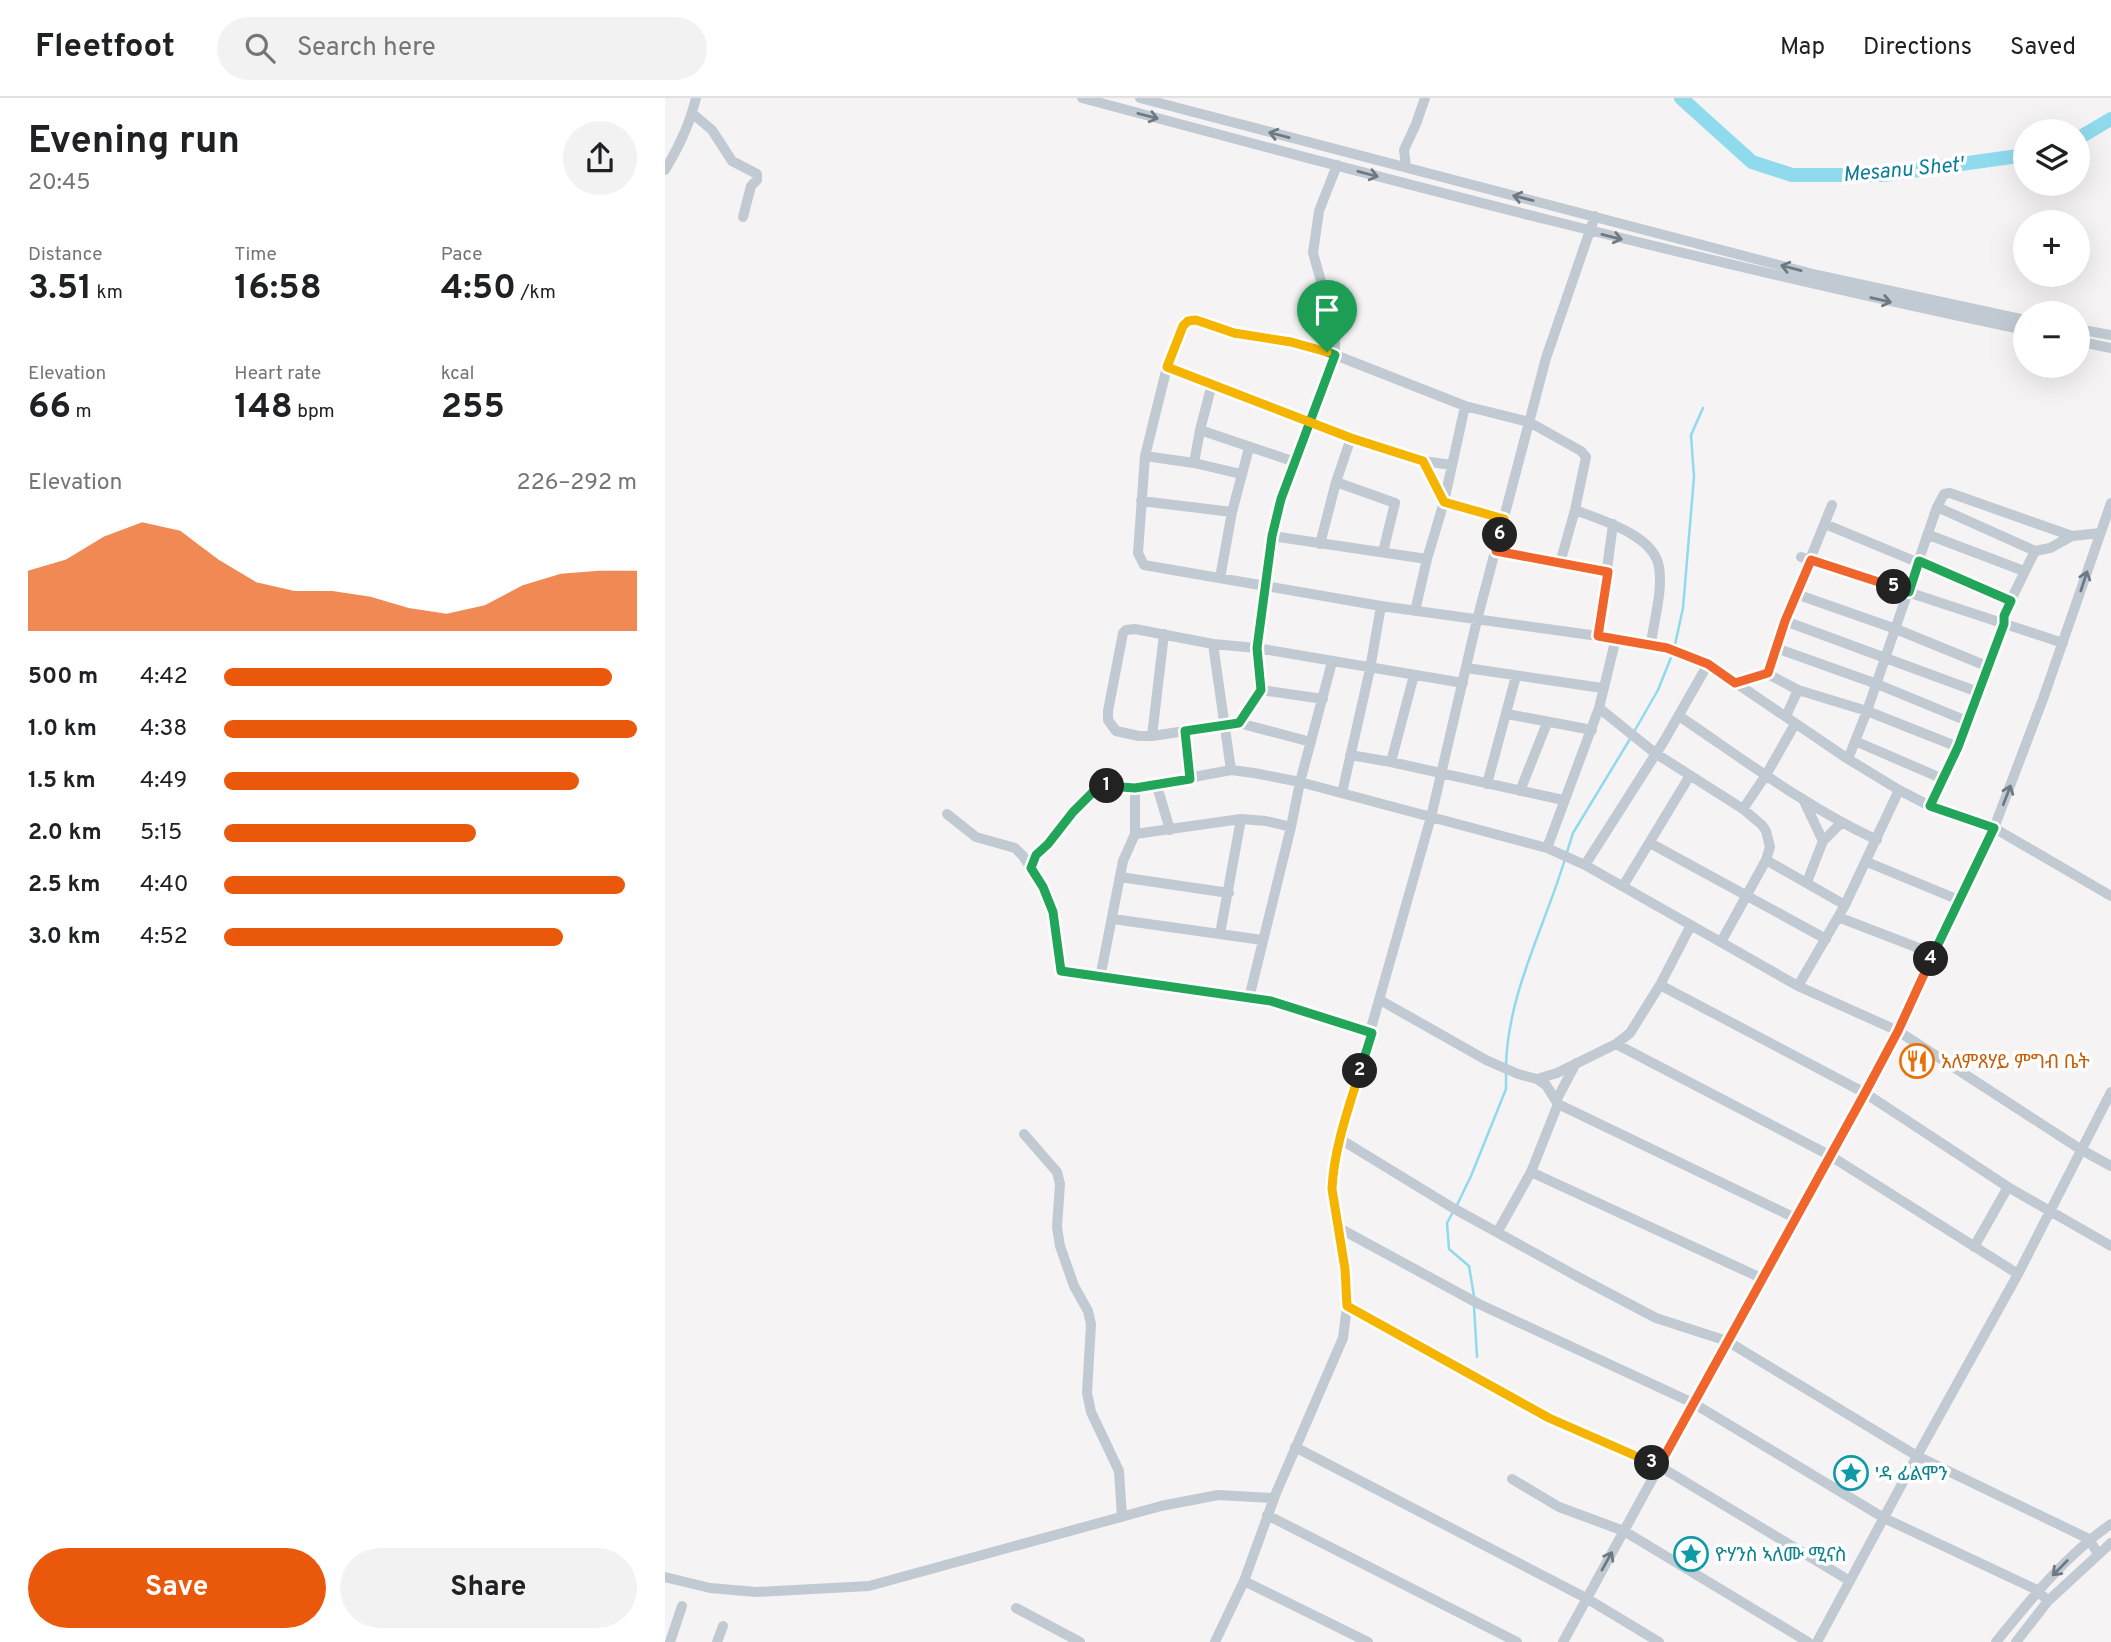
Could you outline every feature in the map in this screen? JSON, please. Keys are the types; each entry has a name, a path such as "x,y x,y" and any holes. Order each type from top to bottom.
{"street":[{"path":"665,170 680,144 696,98"},
{"path":"1082,98 1589,231 1840,285 2013,318"},
{"path":"1140,98 1595,216 1840,285 2013,327"},
{"path":"1406,167 1404,150 1425,98"},
{"path":"692,114 712,130 732,161 758,177 751,186 743,217"},
{"path":"1239,723 1261,690 1257,648 1272,536 1281,499 1335,355 1335,331 1313,253 1319,211 1337,165"},
{"path":"1218,1641 1244,1581 1273,1499 1341,1345 1347,1306 1345,1269 1332,1189 1335,1155 1372,1033 1431,817 1477,620 1546,358 1595,216"},
{"path":"1560,564 1575,510 1585,455 1529,422 1465,405 1335,355 1291,342 1234,333 1196,320 1188,321 1183,326 1167,367 1145,456 1138,553 1144,565 1381,606 1616,638 1667,648 1708,664 1848,759 1899,790 1930,806 1994,828 2111,896"},
{"path":"2090,331 2111,335"},
{"path":"2090,344 2111,348"},
{"path":"1167,367 1351,438 1423,461 1452,466"},
{"path":"1194,463 1212,384"},
{"path":"1415,611 1444,502 1465,405"},
{"path":"1200,430 1295,462"},
{"path":"1320,544 1351,438"},
{"path":"1220,578 1232,512 1249,448"},
{"path":"1145,456 1194,463 1241,474"},
{"path":"1423,461 1444,502 1504,519"},
{"path":"1336,482 1395,503 1383,552"},
{"path":"1848,759 1886,659 1937,507 1944,494 1950,493 2072,536"},
{"path":"1141,501 1232,512"},
{"path":"1563,1642 1898,1031 1994,828 2063,643 2111,503"},
{"path":"1768,673 1806,559 1832,505"},
{"path":"1937,507 2035,551 2050,548 2072,536 2100,533"},
{"path":"1575,510 1613,524 1634,535 1650,549 1659,565 1651,644"},
{"path":"1598,636 1613,524"},
{"path":"1825,524 2011,601"},
{"path":"1929,535 2024,570"},
{"path":"1272,536 1427,559"},
{"path":"1496,551 1608,572"},
{"path":"1930,806 1958,747 1989,667 2004,624 2004,616 2035,551"},
{"path":"1806,559 2063,643"},
{"path":"1796,594 1896,629 1989,667"},
{"path":"1342,793 1381,606"},
{"path":"1785,621 1978,692"},
{"path":"1311,742 1239,723 1152,736 1116,731 1108,720 1108,711 1123,633 1135,629 1213,644 1257,648 1370,669 1463,682"},
{"path":"1152,736 1164,634"},
{"path":"1547,848 1563,800 1592,730 1616,638"},
{"path":"1213,644 1231,770"},
{"path":"1776,648 1877,684 1968,721"},
{"path":"1249,998 1300,782 1332,662"},
{"path":"1585,865 1679,716 1708,664"},
{"path":"1467,668 1602,688"},
{"path":"1735,683 1768,673"},
{"path":"1768,673 1769,676 1798,690 1867,711 1958,747"},
{"path":"1391,762 1414,676"},
{"path":"1487,784 1516,676"},
{"path":"1261,690 1323,699"},
{"path":"1786,716 1798,690"},
{"path":"1599,708 1655,753 1742,809 1766,831 1770,848 1766,860 1721,942"},
{"path":"1507,714 1592,730"},
{"path":"1679,716 1803,799 1877,840"},
{"path":"1520,791 1547,723"},
{"path":"1742,809 1766,775 1795,724"},
{"path":"1185,731 1190,779"},
{"path":"1855,741 1943,779"},
{"path":"1350,755 1563,800"},
{"path":"1031,868 1036,855 1098,787 1157,786 1231,770 1300,782 1547,848 1585,865 1798,986 1898,1031 2080,1149 2111,1166"},
{"path":"1623,886 1689,777"},
{"path":"1157,786 1170,830"},
{"path":"1100,978 1123,861 1135,834 1135,788"},
{"path":"1798,986 1845,905 1899,790"},
{"path":"1803,799 1823,841"},
{"path":"947,814 976,837 1016,848 1031,868 1043,887 1053,912 1061,971 1271,1001 1372,1033"},
{"path":"1135,834 1241,818 1291,827"},
{"path":"1220,934 1241,818"},
{"path":"1807,882 1823,841 1841,822"},
{"path":"1650,843 1826,939"},
{"path":"1766,860 1845,905"},
{"path":"1867,862 1959,900"},
{"path":"1120,877 1229,893"},
{"path":"1838,917 1934,954"},
{"path":"1113,919 1262,940"},
{"path":"1537,1079 1616,1044 1630,1033 1660,985 1691,925"},
{"path":"1660,985 1865,1093 2008,1187 2111,1246"},
{"path":"1380,1000 1486,1060 1537,1079 1546,1085 1557,1102 1794,1218"},
{"path":"1616,1044 1829,1155 2018,1274"},
{"path":"1498,1231 1531,1172 1557,1102 1576,1063"},
{"path":"1817,1642 2018,1274 2111,1092"},
{"path":"1024,1134 1057,1172 1060,1184 1057,1227 1059,1246 1073,1286 1088,1311 1092,1337 1087,1393 1091,1412 1116,1459 1122,1517"},
{"path":"1340,1139 1453,1208 1580,1278 1656,1318 1727,1341 1917,1456 2089,1539 2098,1554"},
{"path":"1531,1172 1761,1278"},
{"path":"1974,1247 2008,1187"},
{"path":"1339,1228 1479,1304 1693,1403 1884,1518 2037,1590 2048,1601"},
{"path":"1347,1306 1549,1418 1659,1466 1850,1581"},
{"path":"1295,1447 1586,1598 1659,1642"},
{"path":"1512,1479 1559,1507 1624,1531 1808,1642"},
{"path":"665,1577 710,1588 756,1592 869,1587 1122,1517 1219,1495 1273,1499"},
{"path":"1268,1515 1517,1642"},
{"path":"1996,1642 2037,1590 2089,1539 2111,1524"},
{"path":"2016,1642 2048,1601 2111,1543"},
{"path":"1244,1581 1368,1642"},
{"path":"670,1642 682,1606"},
{"path":"1016,1608 1080,1642"},
{"path":"717,1642 723,1626"}],"waterway":[{"name":"Mesanu Shet'","path":"1681,98 1752,162 1792,175 1883,175 2013,157"},
{"name":"Mesanu Shet'","path":"2090,131 2111,119"},
{"path":"1674,649 1683,608 1694,477 1691,435 1703,408"},
{"path":"1635,730 1658,690 1672,655"},
{"path":"1567,852 1573,833 1630,739"},
{"path":"1506,1067 1508,1040 1520,987 1565,859"},
{"path":"1456,1207 1506,1089 1506,1073"},
{"path":"1453,1212 1447,1223 1449,1249 1469,1266 1474,1296"},
{"path":"1474,1306 1477,1357"}],"place":[{"name":"አለምጸሃይ ምግብ ቤት","path":"1917,1061"},
{"name":"'ዳ ፊልሞን","path":"1851,1473"},
{"name":"ዮሃንስ ኣለሙ ሚናስ","path":"1691,1554"}],"route":[{"path":"1327,352 1291,342 1234,333 1196,320 1188,321 1178,334 1167,367 1311,423 1351,438 1423,461 1444,502 1504,519 1496,551 1608,572 1598,636 1667,648 1708,664 1735,683 1768,673 1785,621 1811,560 1909,592 1919,561 2011,601 1958,747 1930,806 1994,828 1898,1031 1659,1466 1549,1418 1347,1306 1345,1269 1332,1178 1335,1155 1372,1033 1271,1001 1064,973 1059,965 1053,912 1043,887 1031,868 1034,857 1098,787 1135,788 1190,779 1185,731 1239,723 1261,690 1257,648 1272,536 1281,499 1311,423 1335,355 1327,352"}]}
